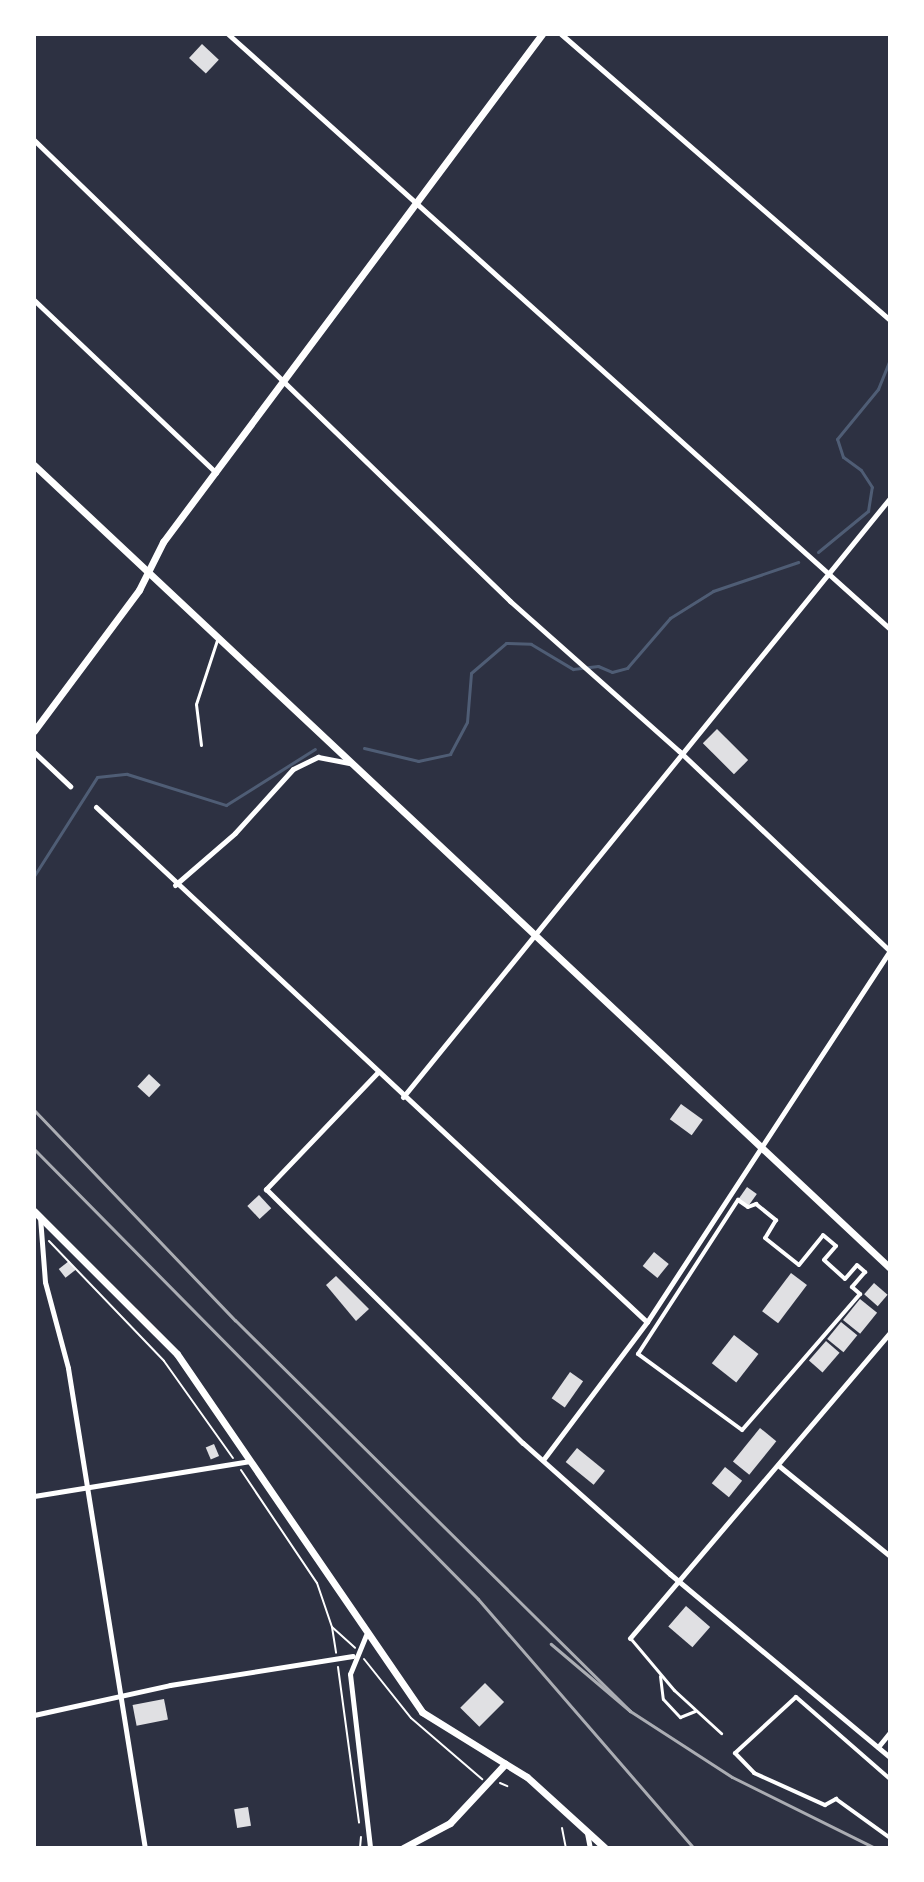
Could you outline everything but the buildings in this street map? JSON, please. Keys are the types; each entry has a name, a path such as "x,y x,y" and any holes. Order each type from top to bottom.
{"street":[{"path":"228,34 420,202 890,629"},
{"path":"34,731 150,569 163,542 284,385 542,34"},
{"path":"561,34 890,320"},
{"path":"34,140 510,601 679,751 890,951 647,1322 543,1460"},
{"path":"34,300 217,473"},
{"path":"34,465 219,634 758,1149 890,1268"},
{"path":"403,1097 621,832 679,751 890,498"},
{"path":"34,752 70,786"},
{"path":"175,885 305,760 330,757 355,764"},
{"path":"96,807 175,885 647,1322"},
{"path":"377,1073 266,1189 543,1460 680,1582 890,1757"},
{"path":"738,1200 748,1207 756,1204 776,1220 765,1238 799,1265 823,1235 836,1246 824,1260 845,1279 857,1265 865,1272 852,1287 860,1294 742,1430 638,1354 738,1200"},
{"path":"37,1213 45,1282 61,1335 145,1848"},
{"path":"37,1213 177,1354 366,1635 422,1712 505,1764 586,1828 605,1848"},
{"path":"34,1284 45,1282"},
{"path":"630,1638 890,1332"},
{"path":"34,1496 251,1461"},
{"path":"778,1465 890,1556"},
{"path":"366,1635 353,1656 352,1718 370,1848"},
{"path":"34,1715 120,1695 353,1656"},
{"path":"890,1779 796,1697 735,1753 754,1773 825,1805 836,1799 890,1838"},
{"path":"878,1747 890,1732"},
{"path":"403,1848 450,1823 505,1764"},
{"path":"586,1828 590,1848"}],"lane":[{"path":"201,745 196,704 219,634"},
{"path":"630,1638 695,1711 721,1733"},
{"path":"660,1674 663,1699 680,1717 695,1711"}],"path":[{"path":"40,1232 164,1361 317,1583 332,1627 360,1848"},
{"path":"332,1627 357,1650 392,1697 442,1750 491,1781 507,1786"},
{"path":"562,1828 566,1848"}],"waterway":[{"path":"818,552 868,511 872,487 861,470 843,457 837,439 878,389 890,359"},
{"path":"364,748 418,761 450,754 467,722 471,673 506,643 531,644 573,669 598,666 612,672 627,668 670,618 713,591 798,562"},
{"path":"34,876 97,777 127,774 226,805 315,749"}],"railway":[{"path":"34,1110 235,1320 630,1711 551,1644"},
{"path":"34,1149 478,1599 694,1848"},
{"path":"630,1711 732,1777 875,1848"}]}
